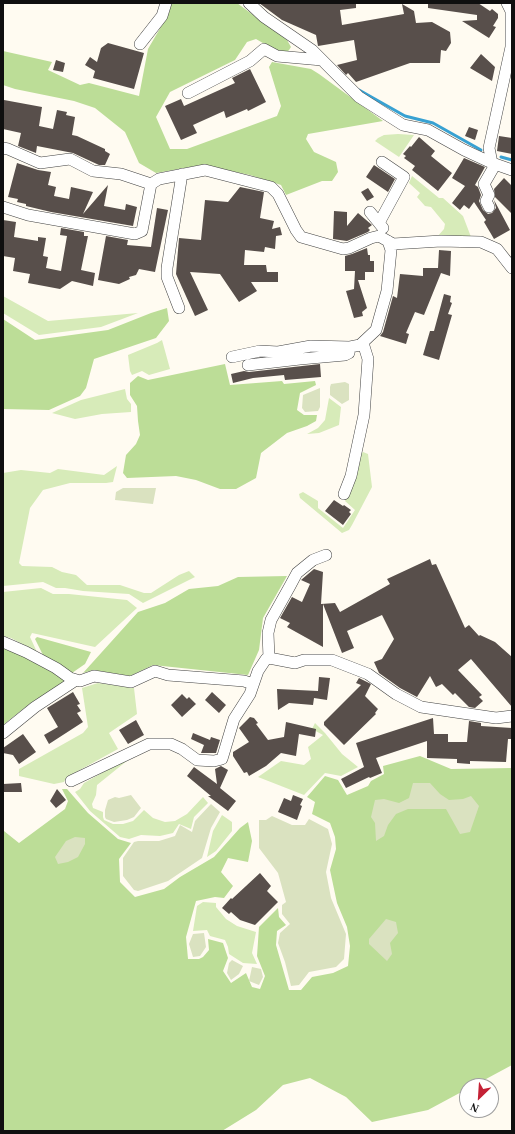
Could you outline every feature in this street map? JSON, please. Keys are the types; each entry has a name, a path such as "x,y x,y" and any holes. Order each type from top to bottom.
{"street":[{"path":"140,44 162,16 166,3"},
{"path":"249,3 264,17 312,50 359,97 403,125 428,130 493,164 512,170"},
{"path":"489,207 486,201 489,195 484,184 493,164 489,148 511,46 511,12 508,3"},
{"path":"188,93 250,61 264,49 276,56 322,60"},
{"path":"3,148 40,163 70,159 93,171 121,174 152,184"},
{"path":"379,223 390,200 404,177 382,162"},
{"path":"3,207 28,216 135,234 142,231 152,184 159,179 205,170 271,186 278,194 296,230 301,236 343,249 379,236 393,244 441,241 480,242 497,249 512,268"},
{"path":"179,308 167,277 167,268 182,174"},
{"path":"232,357 260,351 278,352 311,346 350,347 360,345 376,330 387,291 391,250 382,227 370,212"},
{"path":"344,494 351,476 364,416 368,358 363,343"},
{"path":"248,365 300,358 345,355 350,353 350,347"},
{"path":"269,658 268,633 271,620 297,573 313,560 326,555"},
{"path":"3,642 56,668 70,678 80,681 94,676 131,682 155,671 168,674 244,680 253,684"},
{"path":"71,781 149,744 171,744 182,749 197,760 214,761 222,759 234,719 250,694 258,671 266,659 269,658 295,663 309,659 332,660 368,674 396,694 421,707 496,718 512,716"},
{"path":"3,733 35,707 76,680"}],"green space":[{"path":"171,3 237,3 287,40 291,47 287,53 280,53 256,39 247,42 235,60 170,92 156,117 170,149 187,149 277,116 281,106 269,67 272,62 311,69 383,121 308,134 306,139 314,152 336,162 338,172 332,181 322,181 286,195 281,185 250,175 202,165 156,173 139,163 125,132 95,108 74,101 15,89 3,85 3,51 52,62 48,70 80,85 89,83 139,96 148,49 169,13"},
{"path":"384,135 414,135 399,157 375,141"},
{"path":"412,176 439,198 443,198 463,216 471,237 437,237 444,229 445,224 431,207 425,206 417,197 420,193 409,183"},
{"path":"3,296 48,321 138,313 101,327 39,335 3,313"},
{"path":"167,308 169,321 156,338 94,359 86,388 80,396 49,410 3,409 3,319 35,340 108,330"},
{"path":"162,340 170,369 149,375 142,371 132,375 128,355"},
{"path":"225,364 230,385 282,381 284,384 315,381 316,385 300,393 297,410 304,415 317,415 316,421 287,433 261,453 256,478 236,489 220,489 196,480 176,476 127,478 123,473 126,455 136,444 140,435 137,406 130,395 130,383 138,376 148,380"},
{"path":"345,382 349,384 349,400 342,404 330,395 330,387 331,384"},
{"path":"320,388 320,407 318,411 305,412 302,408 303,395"},
{"path":"125,389 127,399 131,404 131,412 102,414 75,419 52,413 81,400"},
{"path":"329,398 341,407 339,425 319,433 307,434 318,428 325,420"},
{"path":"363,452 368,454 372,487 349,530 342,533 300,498 299,494 303,492 318,501 318,508 343,528 355,510 345,501 351,490 360,455"},
{"path":"117,466 113,482 70,483 43,490 30,508 19,563 22,566 52,567 62,572 76,575 87,585 120,585 144,593 151,593 179,575 189,571 195,577 143,603 129,594 56,588 43,582 3,586 3,473 21,470 50,473 58,469 104,475"},
{"path":"123,488 156,488 153,504 115,500 116,492"},
{"path":"287,576 263,618 259,650 248,675 153,665 130,676 93,670 83,673 138,612 165,603 189,589 218,586 238,577"},
{"path":"41,588 53,594 69,594 127,600 137,608 95,647 32,633 30,637 37,652 11,638 3,636 3,592"},
{"path":"37,637 91,652 85,664 72,673 43,655 35,639"},
{"path":"3,648 10,650 57,674 66,682 32,702 3,725"},
{"path":"98,683 134,688 137,714 109,733 118,749 67,777 64,782 54,784 19,776 19,769 83,733 88,727 82,688"},
{"path":"315,723 342,754 358,767 341,776 325,773 304,795 258,777 281,761 304,765 311,759 308,747 323,735 312,729"},
{"path":"420,756 451,769 512,768 512,1065 488,1078 459,1078 459,1093 428,1110 372,1122 346,1097 310,1078 283,1085 256,1110 222,1131 3,1131 3,824 4,831 19,843 65,809 68,801 62,789 67,789 88,813 118,839 131,843 119,859 120,882 135,897 164,889 180,877 214,857 240,828 248,822 252,841 248,862 228,858 221,872 233,886 224,898 215,897 196,901 186,937 188,959 199,959 203,957 209,950 208,939 223,943 228,958 223,971 231,983 246,973 252,987 260,989 265,976 257,956 259,927 278,908 279,917 286,925 277,931 276,945 289,990 301,990 312,977 333,973 348,966 350,946 347,927 337,903 330,870 336,849 335,837 330,823 312,814 315,802 307,797 325,776 338,780 347,795 368,786 371,781 384,774 383,766"},
{"path":"128,758 128,760 97,785 96,795 92,804 93,808 103,812 104,820 113,824 123,824 133,821 144,810 153,818 165,822 175,821 187,814 203,797 208,803 194,817 191,829 179,824 173,833 160,836 141,835 129,839 120,837 90,811 75,792 80,789 84,783"},
{"path":"413,783 430,783 440,794 449,800 463,799 471,796 479,806 470,832 460,834 446,809 408,809 396,814 388,825 384,836 376,841 375,823 371,817 375,800 384,799 399,803 409,798"},
{"path":"131,795 141,808 134,817 127,820 114,822 106,819 105,810 108,800 115,797 119,798"},
{"path":"211,804 220,812 211,828 202,858 168,881 138,891 134,890 123,876 123,858 134,842 159,841 175,836 180,825 192,832 195,821"},
{"path":"222,815 232,822 232,831 216,851 207,857 213,831"},
{"path":"272,816 292,825 305,825 309,819 328,829 332,844 326,872 331,898 346,934 344,959 336,967 309,972 299,985 291,986 285,962 278,943 280,933 290,924 282,914 282,905 286,902 278,873 259,848 259,820 266,820"},
{"path":"75,837 85,838 85,844 78,857 68,862 58,864 55,857 66,841"},
{"path":"203,902 216,903 216,907 226,919 237,926 256,932 252,953 257,964 243,963 229,954 225,940 210,936 207,930 193,931 197,906"},
{"path":"386,919 396,922 398,933 390,943 392,954 387,961 369,944 369,939"},
{"path":"204,933 206,947 200,956 193,957 189,944 193,934"},
{"path":"232,960 243,966 239,974 231,980 227,973 229,963"},
{"path":"252,967 261,969 263,977 259,985 249,981"}],"building":[{"path":"259,3 356,3 356,8 340,10 342,25 404,14 402,4 414,11 416,23 432,22 450,32 451,43 446,51 441,50 440,63 410,63 356,82 348,73 346,75 337,65 357,60 354,40 318,46 316,35 282,20"},
{"path":"428,3 478,3 490,11 492,9 498,14 498,18 493,26 496,27 489,38 462,21 477,20 477,15 428,8"},
{"path":"108,43 144,53 134,89 93,78 95,71 85,65 90,57 97,62 101,48"},
{"path":"481,54 495,67 492,81 470,68"},
{"path":"56,60 65,63 63,72 53,70"},
{"path":"250,69 266,102 248,111 247,109 226,118 224,111 193,125 197,133 181,140 165,106 181,99 184,106 235,83 232,78"},
{"path":"4,100 42,107 39,126 53,129 57,110 67,112 66,115 75,117 72,135 105,149 105,151 110,154 105,165 99,165 73,153 37,146 36,153 18,146 21,133 3,129"},
{"path":"469,127 478,130 475,140 465,136"},
{"path":"499,136 512,138 512,154 497,151"},
{"path":"419,137 435,151 431,156 452,173 438,191 412,170 415,166 404,158 406,156 403,154"},
{"path":"464,158 485,167 475,185 478,187 481,195 479,201 483,210 488,214 492,213 496,208 494,200 510,230 494,239 484,222 486,220 474,202 469,209 464,205 460,210 452,203 465,186 452,178"},
{"path":"17,163 38,170 51,172 48,185 56,187 54,196 69,199 71,187 93,192 83,214 108,185 104,206 125,210 126,204 137,207 133,226 51,212 26,206 26,204 17,202 18,199 8,197"},
{"path":"374,165 395,179 388,192 366,177"},
{"path":"504,178 512,186 512,214 495,197 494,189"},
{"path":"240,187 264,192 260,218 274,221 272,229 280,227 282,235 276,236 275,249 265,247 264,252 245,250 244,265 266,265 267,272 278,272 278,282 251,282 257,291 239,302 220,274 190,272 208,310 195,316 176,274 179,238 201,240 205,200 228,202"},
{"path":"368,188 374,197 367,201 361,192"},
{"path":"157,208 168,210 155,272 139,269 136,275 129,277 130,279 119,284 98,280 106,236 128,240 127,245 151,247"},
{"path":"334,211 347,212 347,226 358,213 372,225 368,228 370,230 347,241 333,239"},
{"path":"3,220 16,222 14,237 38,241 38,237 46,238 43,256 48,257 46,268 61,271 67,236 60,235 61,228 84,232 84,236 88,236 81,270 95,273 93,286 72,281 60,289 28,283 30,274 13,271 15,258 3,256"},
{"path":"367,248 368,255 370,255 370,261 374,261 374,272 365,272 365,280 358,280 367,308 362,312 363,316 354,318 346,291 354,289 355,271 345,271 345,256"},
{"path":"439,250 451,251 450,276 441,273 424,315 415,312 406,333 409,334 406,344 380,336 383,332 393,296 397,298 400,274 423,276 423,268 438,268"},
{"path":"444,294 451,296 450,302 452,303 448,314 452,315 439,360 423,355 430,331 434,331"},
{"path":"320,364 321,377 285,380 284,375 253,378 233,383 231,374 244,371 249,372"},
{"path":"334,500 351,510 349,512 351,514 343,525 325,511"},
{"path":"430,559 432,565 436,564 465,628 469,625 479,636 480,635 495,642 512,657 512,707 471,659 458,670 482,695 479,697 483,701 475,708 469,707 455,693 453,695 442,684 436,687 430,676 417,697 400,688 379,673 374,662 382,659 394,639 382,615 347,631 354,648 342,653 323,604 323,647 287,627 290,623 280,618 292,597 302,602 310,584 301,580 314,569 323,572 321,604 335,603 340,612 390,584 387,579"},
{"path":"319,677 330,678 327,700 314,698 313,705 289,703 278,710 277,689 318,691"},
{"path":"359,678 371,684 365,696 378,709 375,713 376,714 344,745 324,725 324,722 361,685 356,683"},
{"path":"73,692 80,704 77,705 81,711 77,713 83,722 49,744 44,735 58,727 47,708"},
{"path":"212,692 226,705 219,713 205,700"},
{"path":"182,694 187,699 189,697 196,704 182,717 171,705"},
{"path":"250,717 254,718 258,723 256,724 268,740 284,737 286,722 316,729 315,737 299,734 296,756 281,753 266,766 249,776 247,772 244,773 233,756 233,752 249,742 239,728"},
{"path":"433,718 434,734 448,734 448,742 467,742 469,721 481,723 481,726 512,728 512,739 508,739 506,762 470,761 470,764 457,763 457,759 427,758 427,741 376,758 382,773 370,778 369,777 346,788 341,779 364,767 356,743"},
{"path":"136,720 144,735 128,744 119,730"},
{"path":"193,733 210,740 211,737 220,740 216,753 201,753 204,745 191,739"},
{"path":"23,734 36,752 19,764 13,755 3,753 3,748"},
{"path":"221,766 228,770 220,788 236,801 228,811 208,796 211,796 187,776 194,767 217,784 215,769"},
{"path":"21,783 22,792 3,792 3,784"},
{"path":"57,789 66,800 56,808 50,801"},
{"path":"293,795 303,799 300,805 302,806 297,820 278,812 284,798 291,801"},
{"path":"260,873 271,886 267,891 278,902 255,925 240,920 231,912 229,914 222,908 231,898 232,899"}],"waterway":[{"path":"359,90 405,116 433,123 481,150"},
{"path":"501,157 512,160"}]}
